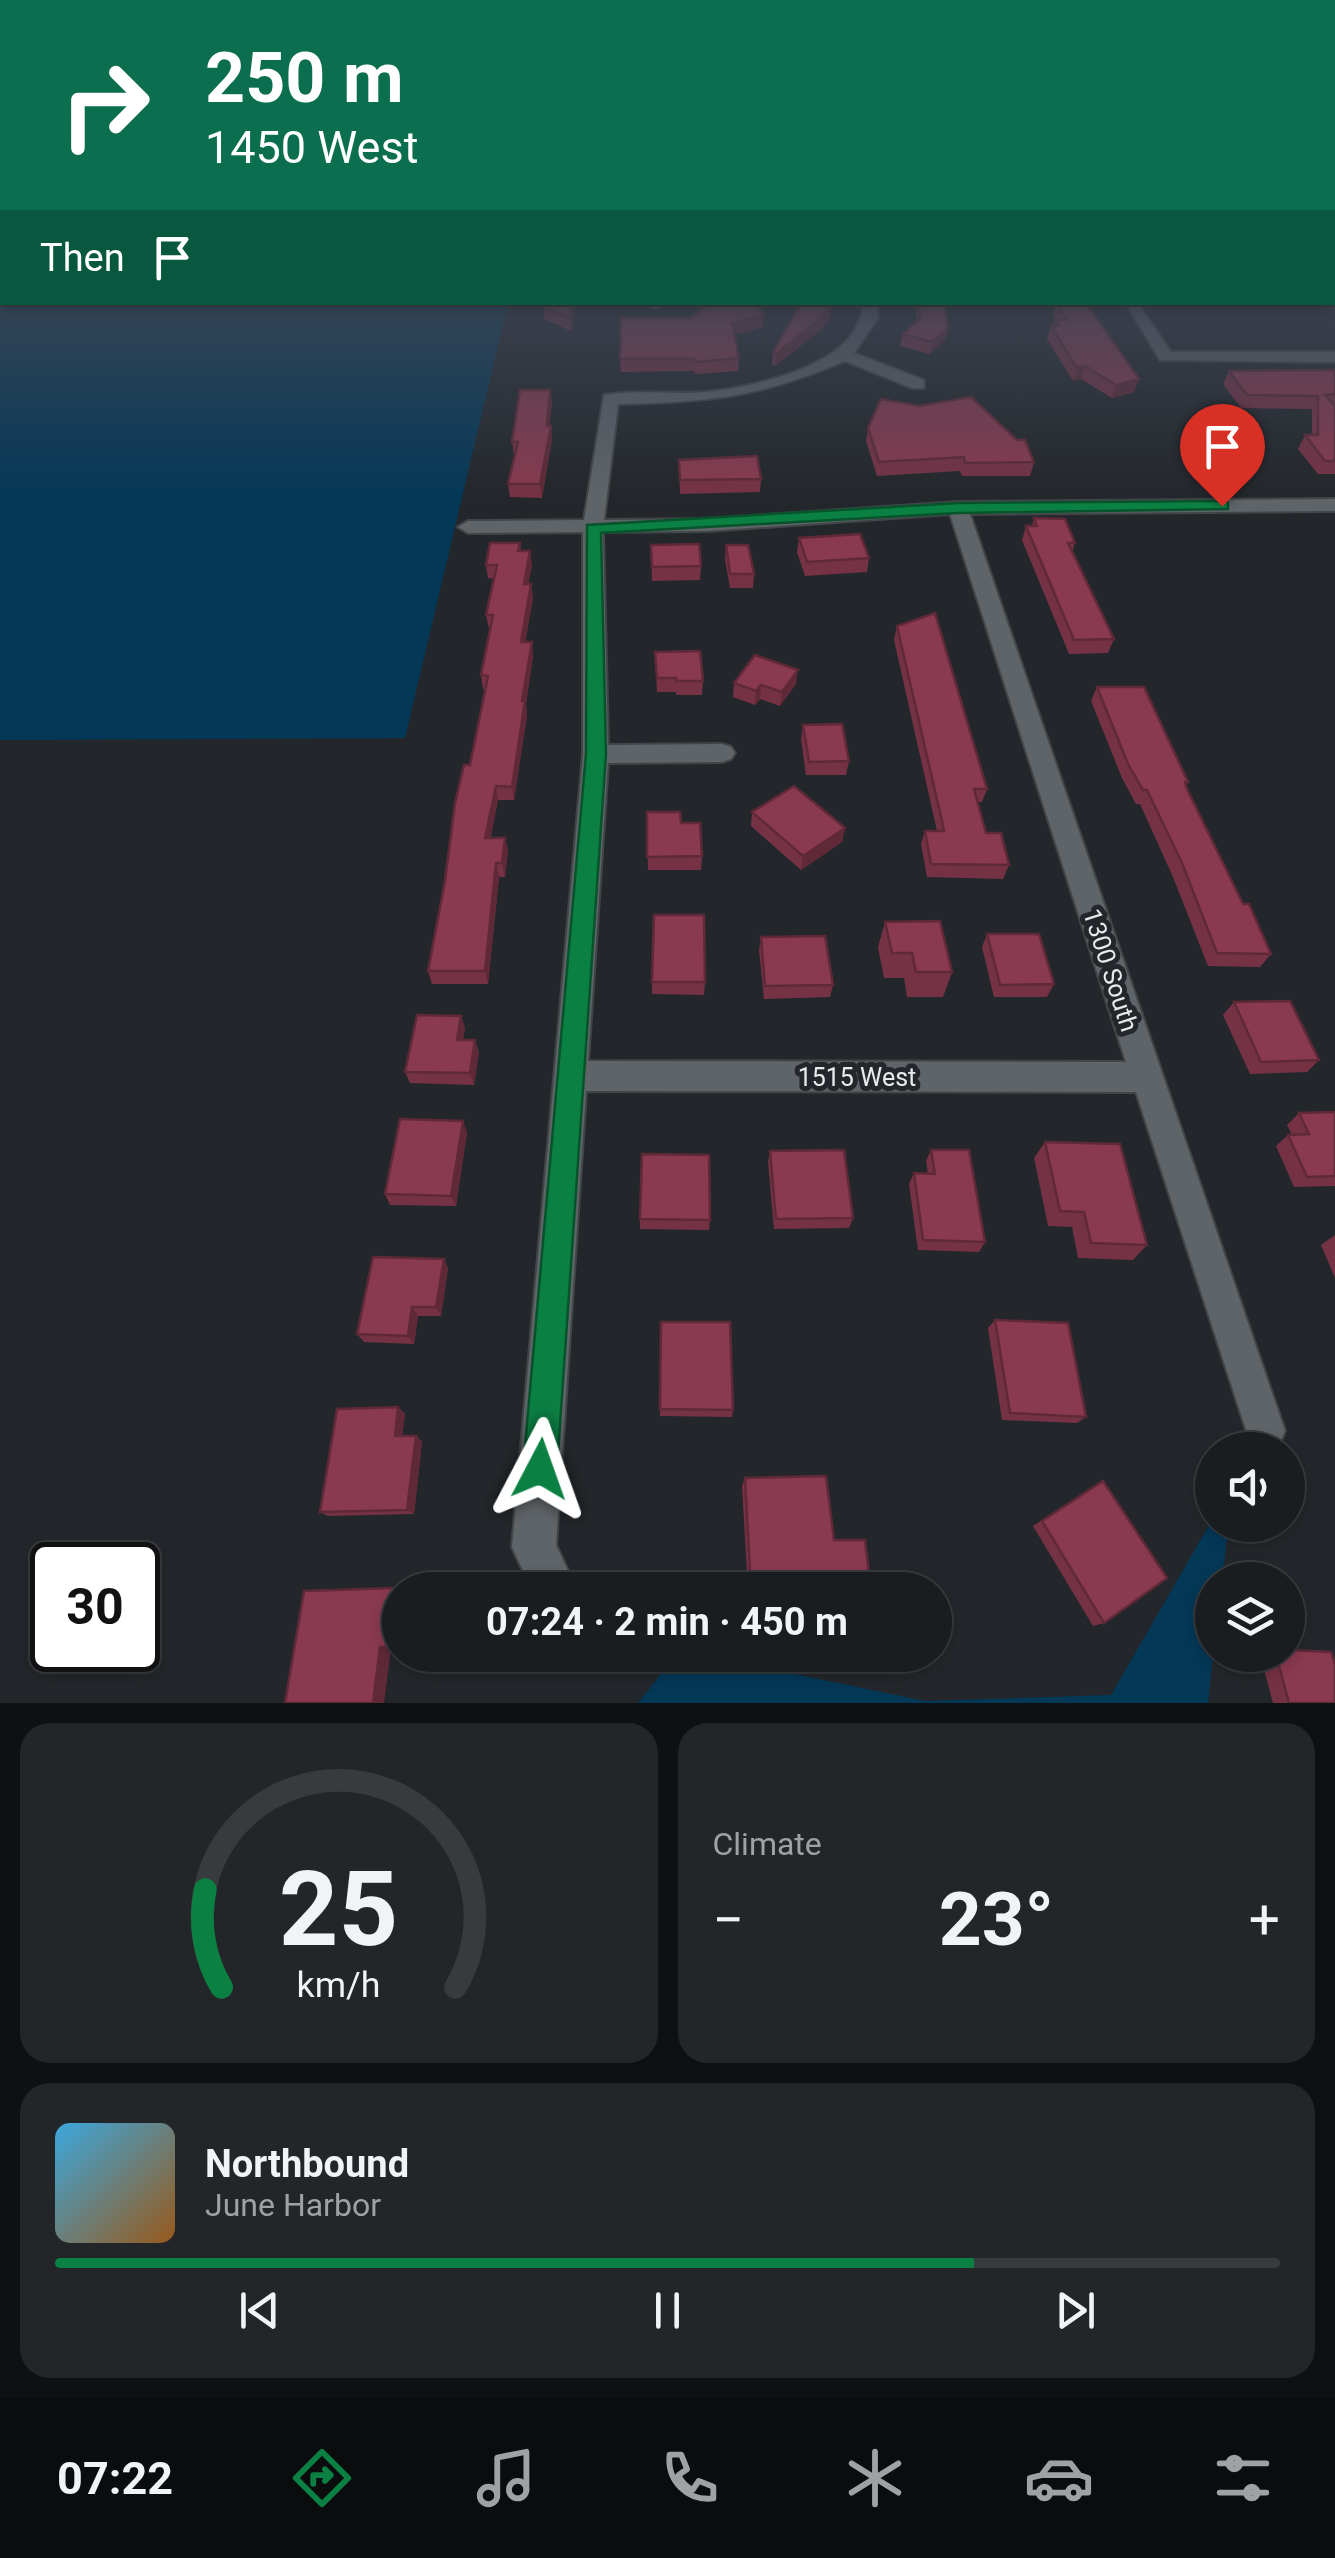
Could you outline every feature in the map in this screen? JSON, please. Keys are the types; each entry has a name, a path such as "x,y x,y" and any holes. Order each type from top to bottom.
{"street":[{"path":"546,1572 534,1547 596,754 593,528 610,399 707,397 781,382 845,355 855,340"},
{"path":"1154,340 1166,358 1335,357"},
{"path":"845,355 918,384"},
{"path":"468,527 593,528 958,508 1335,504"},
{"name":"1300 South","path":"958,508 1266,1431"},
{"path":"596,754 722,753"},
{"name":"1515 West","path":"569,1076 1146,1077"}],"shaded area":[{"path":"0,340 499,340 405,738 0,740"},
{"path":"1199,1542 1226,1542 1224,1562 1195,1562 1195,1672 1211,1672 1208,1703 638,1703 663,1672 785,1672 925,1701 1111,1695"}],"building":[{"path":"620,340 735,340 739,358 696,362 620,359"},
{"path":"780,340 793,340 776,354 773,352"},
{"path":"1060,340 1112,340 1139,379 1116,385 1085,366 1077,368"},
{"path":"1335,370 1335,394 1325,395 1335,406 1335,461 1325,461 1305,435 1318,435 1318,396 1247,395 1229,371"},
{"path":"520,390 550,390 547,426 551,426 540,484 508,484 518,442 512,442"},
{"path":"971,397 1017,440 1025,440 1034,462 965,463 964,457 879,462 868,428 881,399 919,406"},
{"path":"1236,436 1255,461 1203,461 1187,437"},
{"path":"757,456 761,479 680,480 679,460"},
{"path":"1034,518 1065,519 1075,543 1068,543 1114,639 1074,640 1026,526 1037,526"},
{"path":"860,534 869,558 807,562 799,538"},
{"path":"490,543 520,543 518,551 530,551 524,584 531,584 521,642 532,642 512,787 496,786 485,838 505,838 502,863 496,863 485,971 428,971 455,803 464,765 470,765 488,676 481,675 493,615 486,615 497,565 486,565"},
{"path":"699,544 701,566 652,567 651,545"},
{"path":"726,545 748,545 754,574 730,574"},
{"path":"935,613 987,789 974,789 986,833 1001,833 1009,865 931,864 925,831 944,831 897,626"},
{"path":"700,651 703,681 657,678 655,652"},
{"path":"755,655 798,670 782,692 761,685 756,691 734,683"},
{"path":"1097,687 1144,687 1188,782 1187,789 1243,904 1249,904 1271,954 1217,953 1182,863 1147,790 1143,790 1128,764"},
{"path":"842,724 849,761 809,762 803,725"},
{"path":"794,786 845,828 803,856 752,812"},
{"path":"647,812 680,812 681,823 700,823 702,856 647,857"},
{"path":"654,915 704,915 705,982 652,982"},
{"path":"940,921 952,972 916,972 912,953 892,953 885,922"},
{"path":"987,934 1039,934 1054,984 1000,985"},
{"path":"825,936 833,985 765,986 761,937"},
{"path":"1290,1001 1319,1060 1261,1062 1234,1002"},
{"path":"417,1015 461,1016 457,1040 475,1040 470,1073 405,1072"},
{"path":"1335,1112 1335,1176 1307,1177 1288,1135 1309,1134 1299,1113"},
{"path":"400,1119 463,1121 451,1196 385,1194"},
{"path":"1045,1142 1120,1144 1147,1245 1091,1243 1084,1212 1060,1211"},
{"path":"844,1150 853,1218 776,1219 770,1151"},
{"path":"931,1150 969,1150 985,1242 923,1240 914,1173 935,1174"},
{"path":"642,1154 709,1155 710,1220 640,1219"},
{"path":"373,1257 444,1259 436,1307 412,1307 408,1336 357,1334"},
{"path":"995,1320 1068,1323 1086,1417 1010,1413"},
{"path":"661,1322 730,1322 733,1410 660,1409"},
{"path":"398,1407 395,1436 416,1436 407,1510 320,1512 337,1409"},
{"path":"826,1476 834,1540 865,1540 869,1572 750,1572 745,1478"},
{"path":"1103,1481 1167,1578 1104,1623 1042,1521"},
{"path":"382,1588 382,1647 373,1703 285,1703 304,1591"},
{"path":"1305,1651 1331,1652 1335,1664 1335,1703 1289,1703 1281,1672 1305,1672"}],"route":[{"path":"540,1469 596,754 593,528 707,525 958,508 1222,506"}]}
